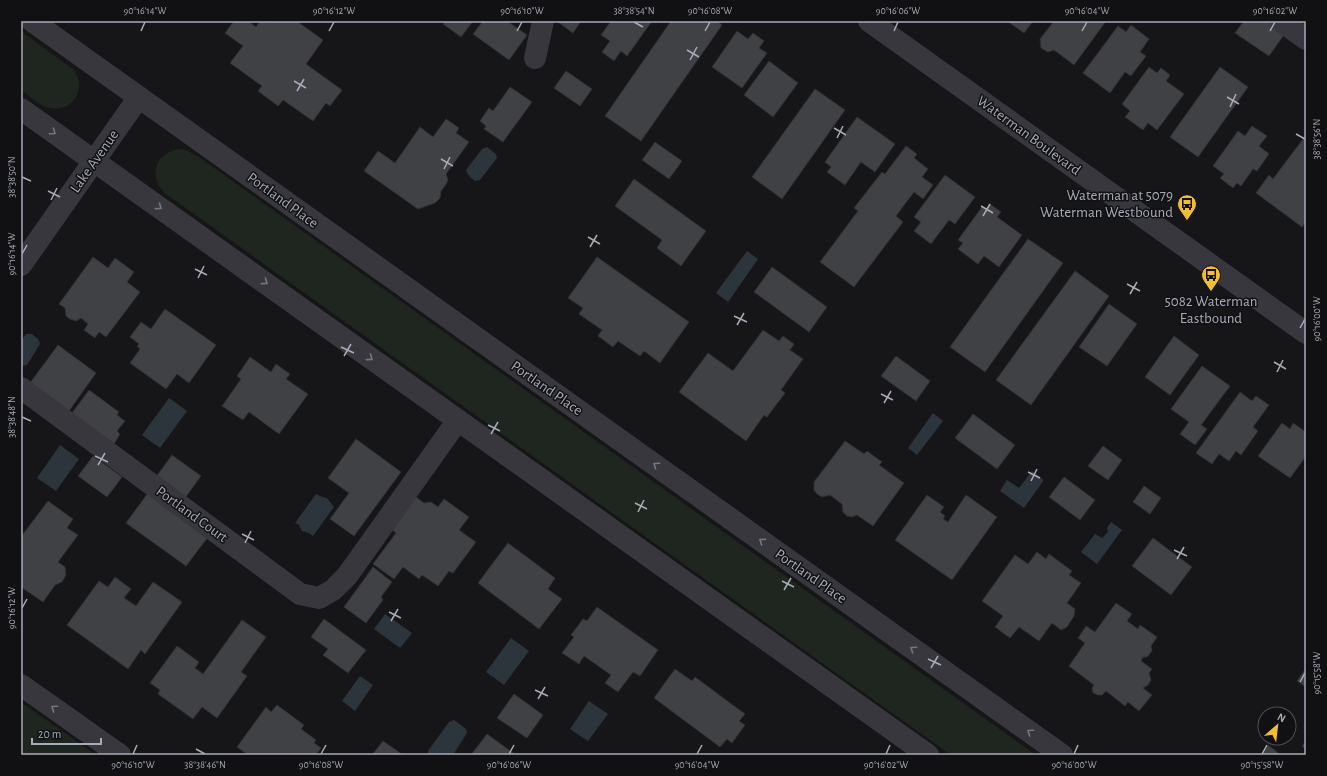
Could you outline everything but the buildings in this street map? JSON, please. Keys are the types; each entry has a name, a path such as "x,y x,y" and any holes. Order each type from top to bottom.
{"street":[{"name":"Portland Place","path":"32,21 1062,755"},
{"path":"535,58 543,21"},
{"name":"Waterman Boulevard","path":"869,21 1306,333"},
{"path":"1281,21 1306,38"},
{"name":"Lake Avenue","path":"21,265 139,97"},
{"path":"21,109 928,755"},
{"name":"Portland Court","path":"21,388 300,594 319,598 333,590 348,576 458,420"},
{"path":"21,685 120,755"}],"shaded area":[{"path":"21,31 74,70 79,84 79,90 74,99 66,106 61,108 46,107 21,90"},
{"path":"487,147 496,154 497,158 480,180 475,181 468,175 466,170 482,149"},
{"path":"179,149 186,150 199,157 1036,755 951,755 166,194 160,188 157,181 156,167 164,155"},
{"path":"747,251 758,259 728,302 716,293"},
{"path":"26,334 32,334 38,339 40,344 27,365 21,366 21,341"},
{"path":"169,398 187,411 160,448 142,435"},
{"path":"933,413 943,421 917,455 908,448"},
{"path":"60,445 79,459 56,491 37,478"},
{"path":"1032,471 1044,480 1024,508 1000,491 1007,480 1019,488"},
{"path":"316,494 327,498 334,507 313,536 302,531 299,525 295,523"},
{"path":"1111,522 1122,530 1097,564 1081,552 1095,534 1102,538 1108,532 1107,528"},
{"path":"385,614 412,633 400,648 374,629"},
{"path":"511,638 529,651 504,685 486,672"},
{"path":"360,676 373,685 355,711 342,701"},
{"path":"589,701 608,714 588,741 570,729"},
{"path":"21,702 96,755 21,755"},
{"path":"454,720 466,729 467,733 453,755 428,755 428,751 449,722"}],"place":[{"name":"Waterman at 5079 Waterman Westbound","path":"1187,221"},
{"name":"5082 Waterman Eastbound","path":"1211,292"}]}
